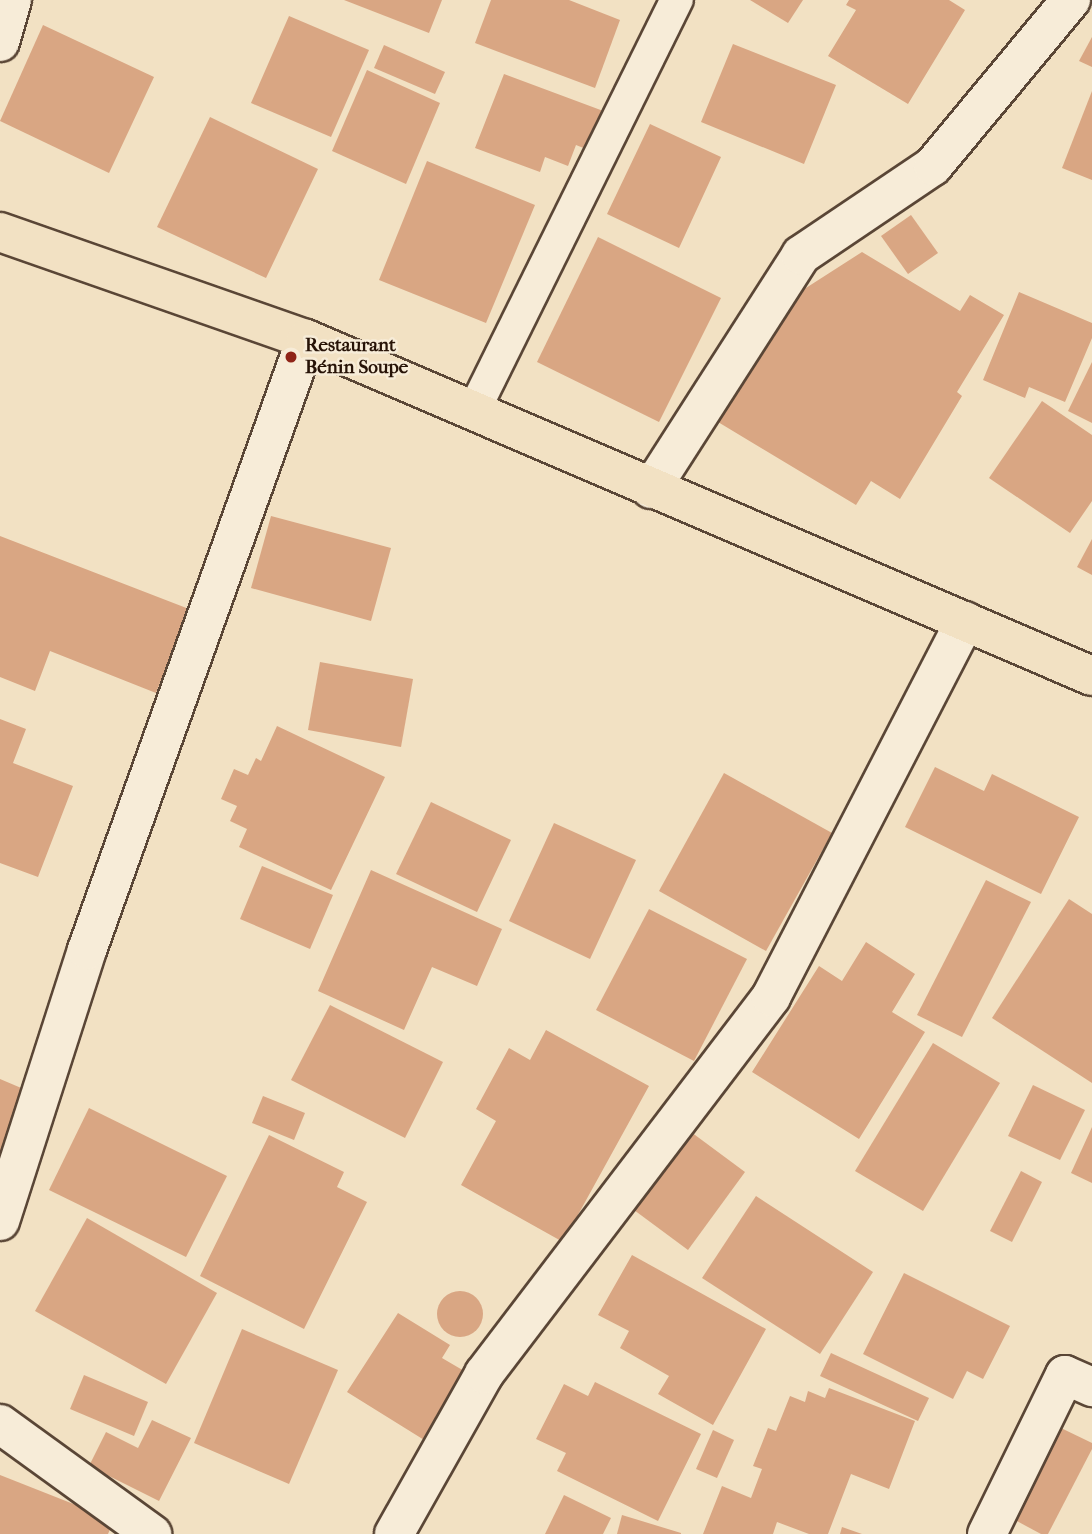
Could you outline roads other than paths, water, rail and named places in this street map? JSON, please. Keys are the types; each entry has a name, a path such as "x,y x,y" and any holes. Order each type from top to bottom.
{"main road":[{"path":"0,232 306,339 1092,676"}],"street":[{"path":"0,42 12,0"},
{"path":"651,489 801,255 933,166 1071,0"},
{"path":"0,1221 87,950 306,339"},
{"path":"394,1534 484,1374 771,997 965,621"},
{"path":"987,1534 1065,1375 1092,1387"},
{"path":"0,1424 152,1534"}],"lane":[{"path":"474,412 677,0"}],"place":[{"name":"Restaurant Bénin Soupe","path":"291,357"}]}
